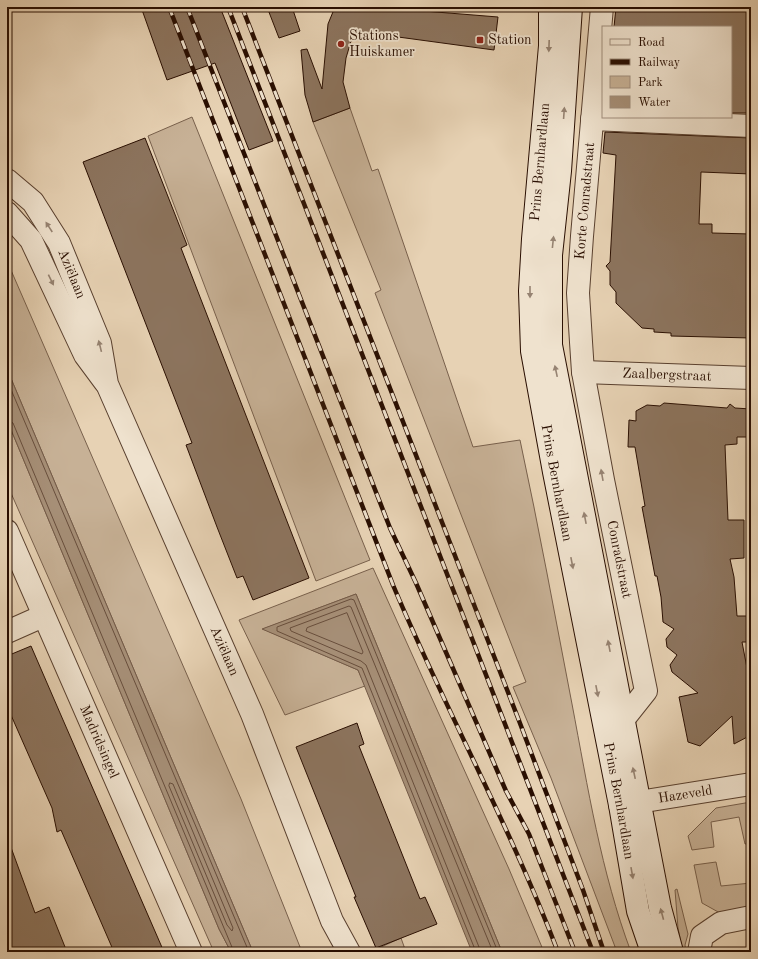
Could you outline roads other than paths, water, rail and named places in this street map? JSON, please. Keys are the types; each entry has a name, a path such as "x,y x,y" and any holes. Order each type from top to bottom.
{"street":[{"name":"Prins Bernhardlaan","path":"550,7 550,46 532,246 530,291 532,347 554,472 613,721 630,804 672,952"},
{"name":"Prins Bernhardlaan","path":"571,7 551,255 551,345 613,721"},
{"name":"Korte Conradstraat","path":"583,372 578,293 602,7"},
{"path":"592,119 751,126"},
{"name":"Aziëlaan","path":"7,180 33,202 60,243 100,343 107,384"},
{"name":"Aziëlaan","path":"7,213 31,240 85,355 107,384 252,714 332,921 349,952"},
{"name":"Conradstraat","path":"583,372 603,480 646,691 613,721"},
{"name":"Zaalbergstraat","path":"583,372 751,378"},
{"name":"Madridsingel","path":"7,531 191,952"},
{"path":"7,632 43,616"},
{"name":"Hazeveld","path":"630,804 751,784"},
{"name":"Prins Bernhardlaan","path":"630,804 638,911 652,952"},
{"path":"700,944 721,923 751,917"},
{"name":"Aziëlaan","path":"332,921 338,952"}],"water":[{"path":"7,369 253,952 231,952 219,929 7,420"},
{"path":"356,594 502,952 472,952 358,670 262,629"}],"railway":[{"path":"169,7 393,585 519,859 558,952"},
{"path":"187,7 390,528 416,583 506,791 529,834 575,952"},
{"path":"228,7 593,952"},
{"path":"242,7 518,718 583,890 604,952"}],"place":[{"name":"Station","path":"480,40"},
{"name":"Stations Huiskamer","path":"341,44"}]}
